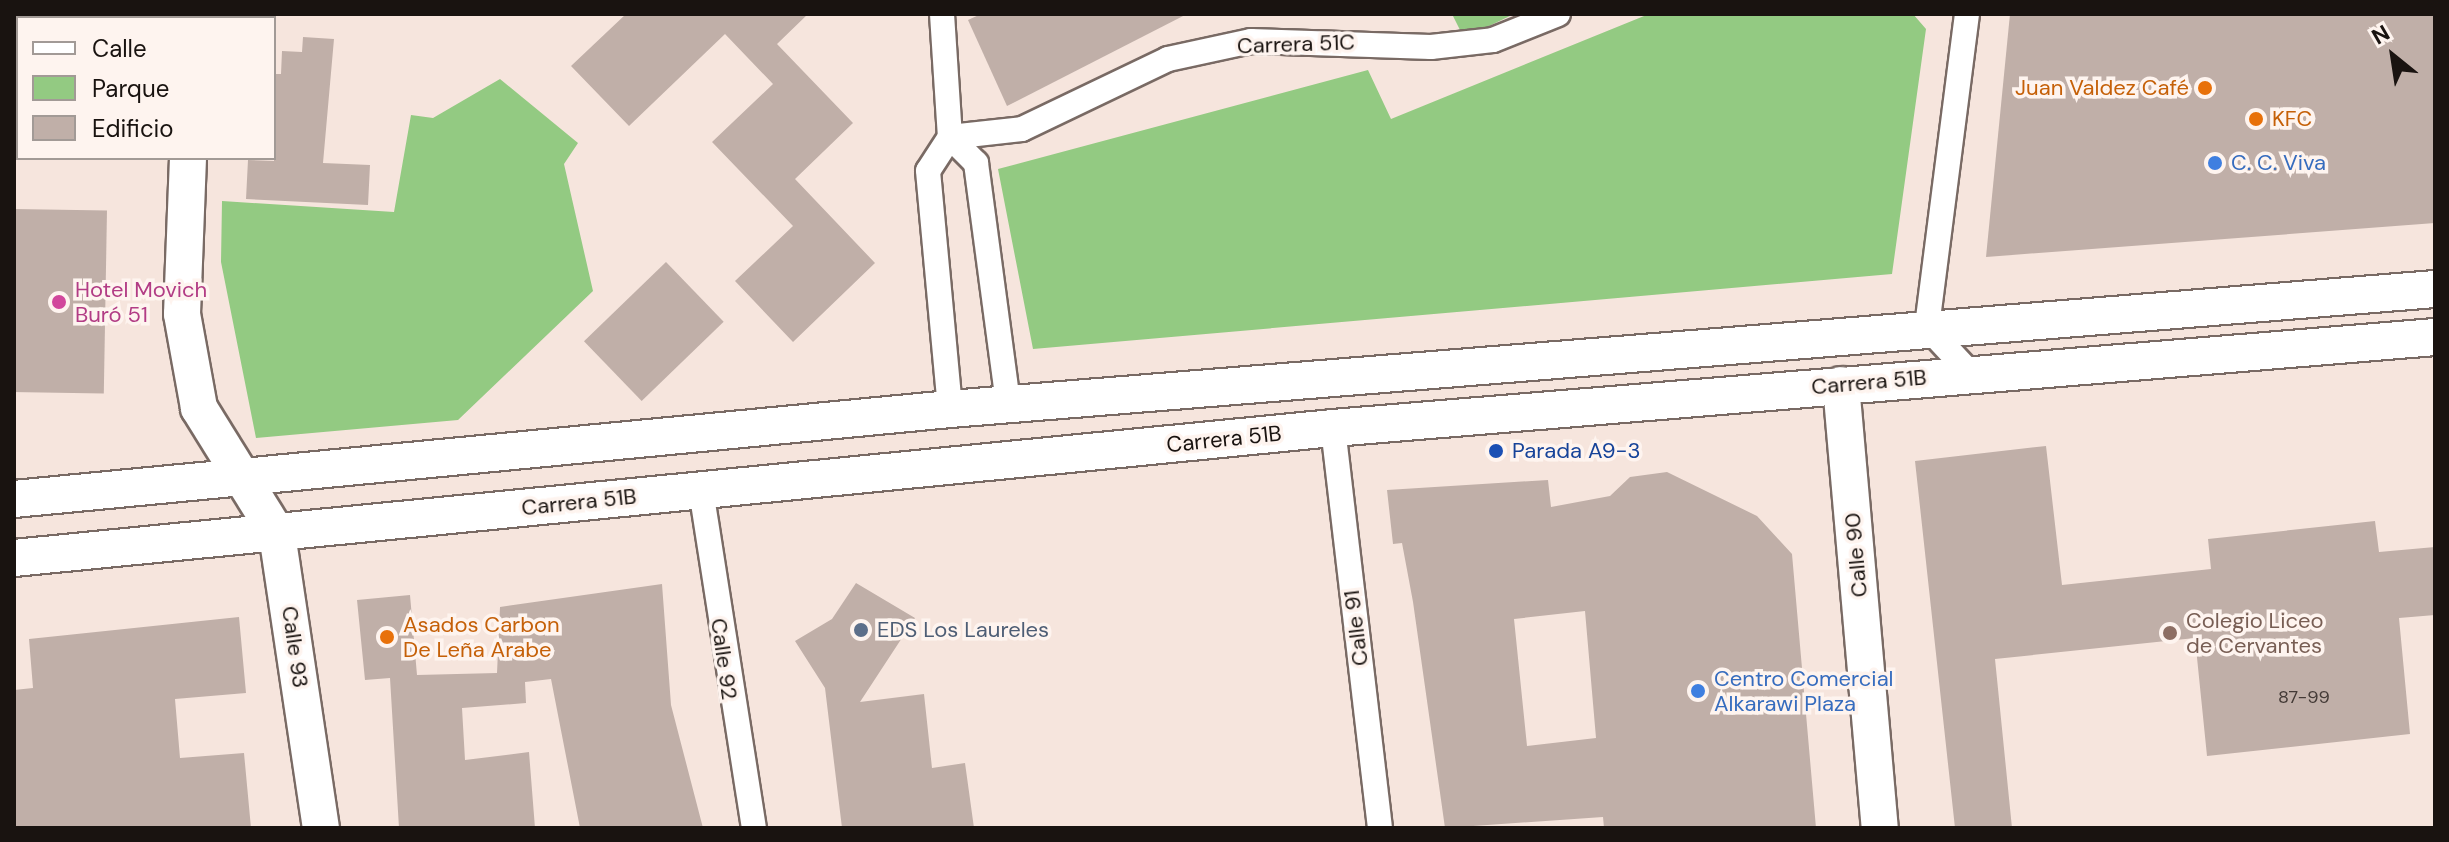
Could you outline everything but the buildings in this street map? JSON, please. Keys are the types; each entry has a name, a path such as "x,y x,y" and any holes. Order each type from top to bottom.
{"main road":[{"name":"Calle 93","path":"188,160 182,314 199,408 277,534 321,828"},
{"path":"14,499 950,409 1927,327 2435,289"},
{"path":"1841,385 1927,327"},
{"name":"Carrera 51B","path":"14,558 1333,428 2435,337"},
{"name":"Calle 90","path":"1841,385 1880,828"}],"street":[{"path":"942,14 950,137 928,171 950,409"},
{"name":"Carrera 51C","path":"950,137 1022,129 1168,59 1251,41 1431,47 1493,40 1558,14"},
{"path":"1967,14 1927,327 1970,373"},
{"path":"950,137 976,163 1008,404"},
{"name":"Calle 91","path":"1333,428 1380,828"},
{"name":"Calle 92","path":"701,490 754,828"}],"green space":[{"path":"1452,14 1514,14 1464,38"},
{"path":"1649,14 1913,14 1926,29 1892,274 1033,349 998,169 1368,70 1391,119"},
{"path":"500,79 578,143 564,164 593,291 458,420 256,438 221,262 222,201 394,212 411,115 433,118"}],"place":[{"name":"Juan Valdez Café","path":"2205,88"},
{"name":"KFC","path":"2256,119"},
{"name":"C. C. Viva","path":"2215,163"},
{"name":"Hotel Movich Buró 51","path":"59,302"},
{"name":"Parada A9-3","path":"1496,451"},
{"name":"EDS Los Laureles","path":"861,630"},
{"name":"Colegio Liceo de Cervantes","path":"2170,633"},
{"name":"Asados Carbon De Leña Arabe","path":"387,637"},
{"name":"Centro Comercial Alkarawi Plaza","path":"1698,691"}]}
